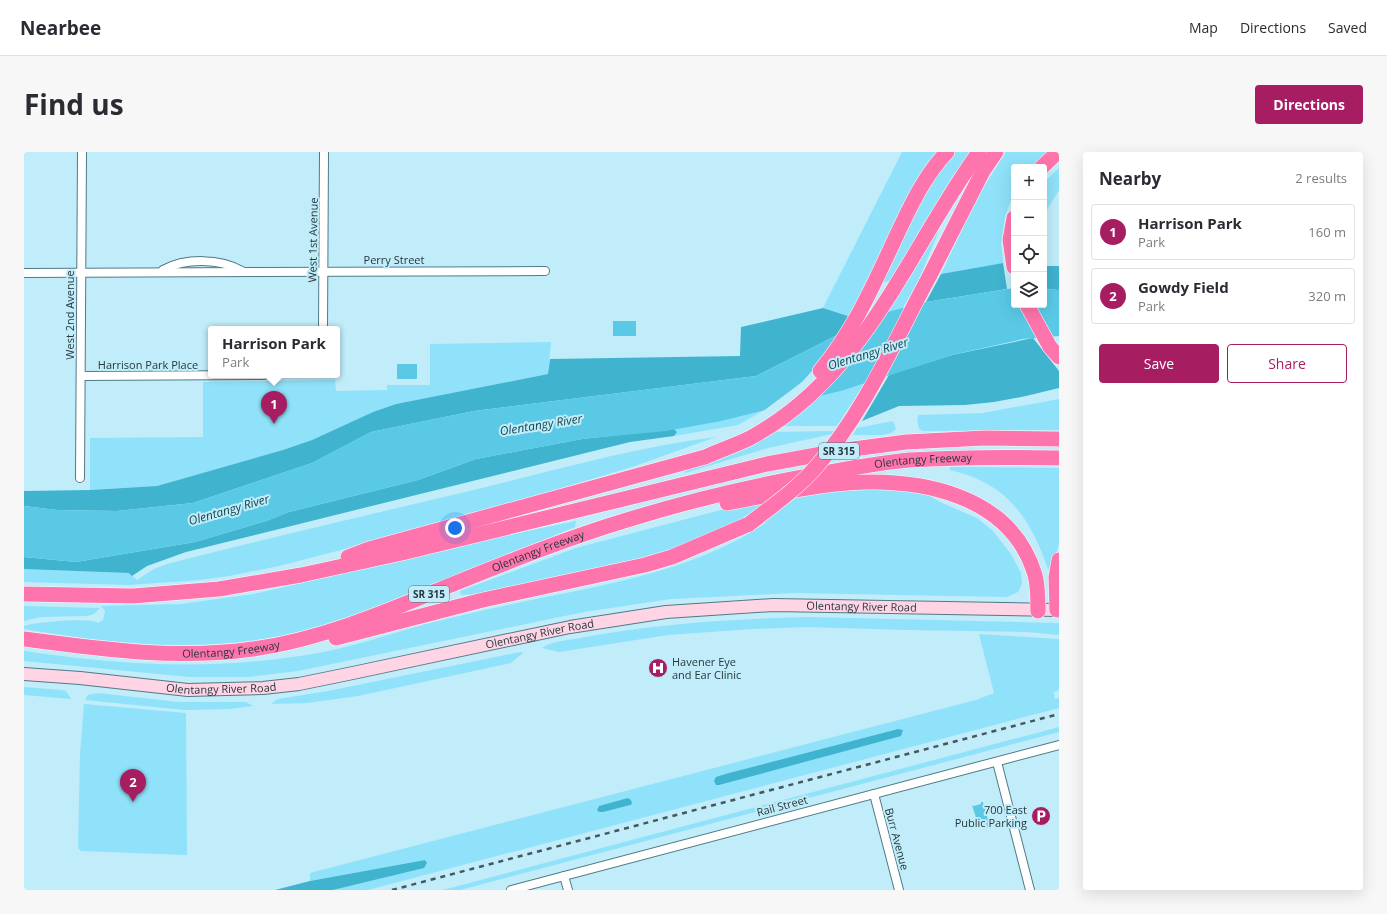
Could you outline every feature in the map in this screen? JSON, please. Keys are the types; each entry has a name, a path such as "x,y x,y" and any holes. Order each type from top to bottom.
{"highway":[{"path":"669,467 732,438 776,412 808,385 833,356 860,314 919,189 947,152"},
{"path":"301,575 369,549 669,467 705,456 750,438 780,418 814,392 849,354 882,310 979,152"},
{"path":"255,649 331,639 483,600 646,565 672,557 749,524 783,498 815,468 853,417 976,185 996,152"},
{"path":"1045,164 1058,152"},
{"path":"1011,234 1011,248"},
{"path":"1029,308 1050,348 1059,357"},
{"name":"Olentangy Freeway","path":"24,594 133,596 180,594 219,589 301,575 402,553 766,464 838,451 910,442 985,438 1059,439"},
{"name":"Olentangy Freeway","path":"24,639 98,649 162,654 209,653 255,649 293,641 338,628 397,607 543,549 629,519 771,483 907,460 985,457 1059,458"},
{"path":"629,519 846,483 882,482 923,486 981,505 997,516 1007,526 1030,560 1035,576 1038,611"},
{"path":"1058,610 1056,577 1059,560"}],"main road":[{"name":"Olentangy River Road","path":"24,674 80,678 188,690 262,688 299,684 341,676 570,627 666,612 773,605 1038,611 1058,610"}],"street":[{"name":"West 2nd Avenue","path":"80,478 82,152"},
{"name":"West 1st Avenue","path":"323,326 324,152"},
{"name":"Perry Street","path":"24,273 160,272 180,264 208,261 234,266 243,271 545,271"},
{"name":"Harrison Park Place","path":"81,376 208,375"},
{"name":"Rail Street","path":"511,890 1059,745"},
{"path":"997,762 1030,890"},
{"name":"Burr Avenue","path":"874,794 899,890"},
{"path":"564,876 568,890"}],"shaded area":[{"path":"902,152 939,152 851,317 823,308"},
{"path":"954,152 971,152 894,280 880,283 917,204"},
{"path":"1006,152 1047,152 1035,164 1011,164 1011,200 1005,216 1001,243 1003,263 941,274 977,198"},
{"path":"1059,168 1059,190 1047,210 1047,200 1047,179"},
{"path":"940,228 919,279 903,308 887,312"},
{"path":"1003,263 1007,289 926,302 941,274"},
{"path":"1047,266 1059,266 1059,290 1047,289"},
{"path":"823,308 851,317 841,333 756,376 474,411 371,432 312,463 193,503 117,511 57,510 24,506 24,491 90,490 157,486 283,450 312,440 373,412 396,404 548,374 550,359 740,356 741,327"},
{"path":"1033,338 1059,371 1059,388 994,402 965,405 899,406 862,421 889,375 952,355"},
{"path":"551,342 548,374 396,404 373,412 312,440 283,450 157,486 90,490 90,438 203,437 203,382 335,380 336,391 387,390 387,385 430,385 430,344"},
{"path":"864,384 837,426 780,426 820,396"},
{"path":"1059,399 1059,430 924,431 919,429 917,418 919,415 983,413"},
{"path":"766,409 738,425 674,436 677,432 674,429"},
{"path":"893,421 896,429 891,433 882,435 853,435 857,428"},
{"path":"674,429 677,432 674,436 630,442 186,552 147,566 132,576 129,573 24,569 24,557 76,562 195,542 266,521 289,512 418,480 476,459 582,439"},
{"path":"834,431 832,434 768,448 685,473 684,471 722,457 773,432"},
{"path":"716,437 635,466 445,523 279,566 200,580 129,585 24,582 24,569 129,573 137,580 154,569 167,564 246,544 598,459 686,441"},
{"path":"950,467 1059,468 1059,544 1051,569 1048,569 1033,533 1014,505 1001,493 987,484 970,476 950,470"},
{"path":"876,488 925,493 940,502 977,518 993,531 1011,554 1021,573 1022,584 1018,592 1007,597 795,593 671,599 584,612 298,671 248,677 189,677 24,661 24,651 98,660 171,664 243,662 280,659 318,653 456,616 642,576 706,555 737,540 766,523 747,515 710,536 690,544 650,556 480,594 461,595 460,591 576,548 736,506 820,490"},
{"path":"576,521 575,527 419,591 354,615 286,635 240,642 159,645 78,637 24,629 24,626 30,624 50,622 85,620 98,623 103,620 105,611 101,606 181,604 254,594 484,540"},
{"path":"24,606 100,608 94,614 87,616 41,617 24,621"},
{"path":"807,617 1059,623 1059,635 1028,632 806,627 668,635 559,652 542,648 560,641 636,629 750,619"},
{"path":"979,634 1059,639 1059,690 1054,692 1055,699 1059,698 1059,708 368,890 333,890 423,868 427,863 425,860 310,881 310,873 976,700 994,693","holes":["898,729 903,730 729,773"]},
{"path":"520,652 523,653 511,663 358,696 307,703 271,704 278,699 328,691"},
{"path":"24,687 66,691 71,699 24,695"},
{"path":"98,693 178,702 246,702 253,706 229,709 185,710 85,700 88,695"},
{"path":"84,704 186,713 187,855 81,851 78,848 80,755"},
{"path":"1059,727 1059,732 460,890 443,890"},
{"path":"898,729 903,730 901,736 719,785 716,785 714,781 716,777 729,773"},
{"path":"628,798 631,800 632,804 630,805 603,812 599,812 597,810 599,806"},
{"path":"425,860 427,863 424,868 333,890 275,890 310,881"}],"water":[{"name":"Olentangy River","path":"1011,288 1011,308 1047,308 1047,289 1059,290 1059,336 1023,339 952,355 844,390 721,421 666,431 582,439 476,459 418,480 289,512 266,521 195,542 76,562 24,557 24,506 57,510 117,511 193,503 312,463 371,432 474,411 756,376 841,333 887,312 926,302"},
{"path":"613,321 636,321 636,336 613,336"},
{"path":"397,364 417,364 417,379 397,379"},
{"path":"981,802 983,802 990,827 979,828 976,823 977,821 972,805 974,806 981,804"}],"pier":[{"path":"886,310 813,400 762,412 802,382 826,355 844,329"}],"railway":[{"path":"392,890 1059,714"}],"place":[{"name":"Harrison Park","path":"274,424"},
{"name":"Havener Eye and Ear Clinic","path":"658,668"},
{"name":"Gowdy Field","path":"133,802"},
{"name":"700 East Public Parking","path":"1041,816"}]}
